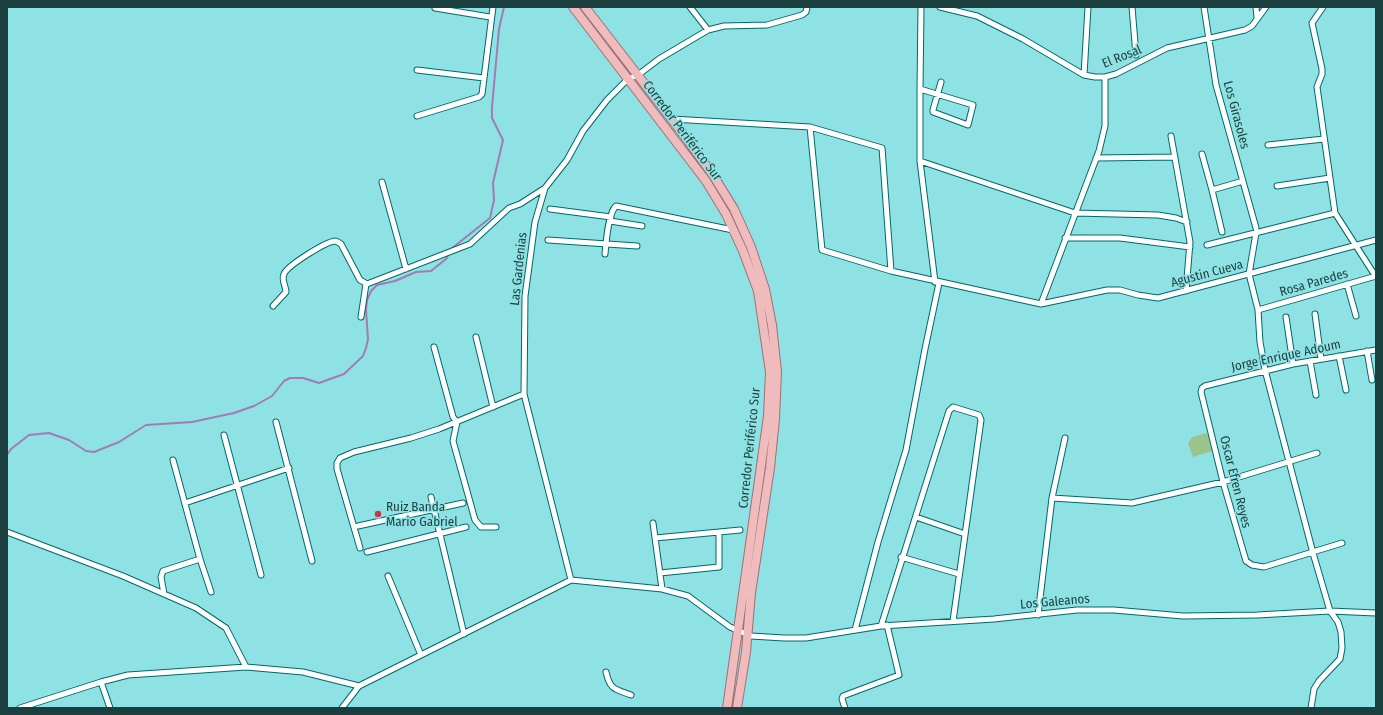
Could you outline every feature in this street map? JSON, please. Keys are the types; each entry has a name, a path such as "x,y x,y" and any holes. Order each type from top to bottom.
{"main road":[{"name":"Corredor Periférico Sur","path":"573,7 706,181 733,230 758,291 770,372 766,430 727,708"},
{"name":"Corredor Periférico Sur","path":"585,7 672,119 713,175 734,209 751,247 765,289 772,325 777,372 775,419 770,468 751,593 748,635 737,708"}],"street":[{"path":"417,116 479,97 484,91 484,78 492,7"},
{"path":"690,7 708,30"},
{"name":"Las Gardenias","path":"571,580 524,394 525,296 535,222 545,188 567,160 582,131 607,100 628,79 638,75 659,59 708,30 724,26 767,25 802,15 806,12 807,7"},
{"path":"855,630 878,542 906,450 937,282 920,161 921,7"},
{"name":"El Rosal","path":"940,7 977,16 1023,39 1084,75 1105,77 1139,64 1167,48 1245,30 1252,26 1266,7"},
{"path":"1084,75 1088,7"},
{"path":"1132,7 1136,55"},
{"name":"Los Girasoles","path":"1204,7 1216,85 1256,230"},
{"path":"1256,7 1257,18"},
{"path":"1323,7 1312,23 1322,69 1322,74 1317,87 1335,213 1376,276"},
{"path":"435,8 490,17"},
{"path":"418,70 484,78"},
{"path":"810,127 822,250 891,271 1041,304 1096,158 1105,126 1105,77"},
{"path":"920,89 938,94 973,105 968,125 935,114 933,110 938,94 941,82"},
{"path":"672,119 810,127 882,148 891,271"},
{"path":"1171,136 1187,222 1190,247 1186,291"},
{"path":"1268,145 1324,139"},
{"path":"1202,154 1222,232"},
{"path":"1096,158 1175,157"},
{"path":"920,161 1075,213 1158,215 1176,218 1187,222"},
{"path":"1277,186 1330,178"},
{"path":"1212,190 1243,181"},
{"path":"382,182 406,269"},
{"path":"366,284 470,244 509,208 520,204 545,188"},
{"path":"605,254 613,208 619,205 733,230"},
{"path":"550,209 611,219 642,226"},
{"path":"1208,245 1256,230 1335,213"},
{"path":"1256,230 1249,274 1258,310 1260,342 1265,370 1313,553 1330,611 1340,626 1342,653 1340,659 1319,681 1314,689 1311,708"},
{"path":"1065,238 1120,238 1190,247"},
{"path":"548,240 637,246"},
{"name":"Agustin Cueva","path":"1041,304 1107,290 1120,290 1158,298 1376,240"},
{"path":"273,306 286,292 283,276 285,272 306,255 331,242 336,241 341,244 360,280 366,284"},
{"name":"Rosa Paredes","path":"1258,310 1376,276"},
{"path":"361,318 366,284"},
{"path":"1347,284 1356,316"},
{"path":"1315,314 1321,359"},
{"path":"1286,317 1293,364"},
{"path":"476,337 493,407"},
{"path":"434,347 453,417 457,422"},
{"name":"Jorge Enrique Adoum","path":"1202,388 1265,370 1376,350"},
{"path":"1367,351 1372,380"},
{"path":"1339,356 1346,390"},
{"path":"1310,361 1316,395"},
{"name":"Oscar Efren Reyes","path":"1202,388 1201,392 1223,482 1243,556 1246,561 1252,565 1264,567 1313,553"},
{"path":"360,548 337,469 337,463 340,458 354,452 411,438 457,422 524,394"},
{"path":"881,626 901,557 916,517 950,408 979,415 981,420 953,621"},
{"path":"276,422 312,561"},
{"path":"457,422 453,441 475,520 481,527 496,527"},
{"path":"224,435 261,575"},
{"path":"1038,615 1052,498 1065,438"},
{"path":"1052,498 1132,503 1223,482 1317,453"},
{"path":"173,460 200,559 211,592"},
{"path":"185,502 289,468"},
{"path":"430,497 464,634"},
{"path":"358,526 463,503"},
{"path":"916,517 965,534"},
{"path":"653,523 662,589"},
{"path":"367,552 466,527"},
{"path":"655,538 740,530"},
{"path":"7,532 123,576 196,608 226,628 246,666"},
{"path":"660,573 720,567 718,532"},
{"path":"1313,553 1342,543"},
{"path":"901,557 959,574"},
{"path":"164,594 161,578 163,571 200,559"},
{"path":"388,576 421,656"},
{"path":"342,708 359,686 571,580"},
{"name":"Los Galeanos","path":"571,580 662,589 688,596 730,627 738,631 748,635 784,638 806,638 887,625 994,619 1077,610 1114,610 1183,616 1258,615 1330,611 1376,613"},
{"path":"845,708 842,699 843,696 899,675 887,625"},
{"path":"20,708 101,682 139,674 246,666 303,672 359,686"},
{"path":"606,672 608,682 612,688 631,695"},
{"path":"101,682 110,708"}],"green space":[{"path":"1207,433 1212,451 1193,457 1188,444 1192,437"}],"waterway":[{"path":"451,249 490,218 494,200 493,183 503,140 492,118 492,107 499,29 504,7"},
{"path":"7,455 11,449 29,435 49,433 69,440 86,451 94,452 119,442 146,425 192,422 234,413 254,406 272,396 284,381 290,378 303,378 319,383 344,374 363,356 366,348 368,339 366,310 367,300 371,291 377,285 395,281 416,272 431,271 446,259 449,253"}],"place":[{"name":"Ruiz Banda Mario Gabriel","path":"378,514"}]}
